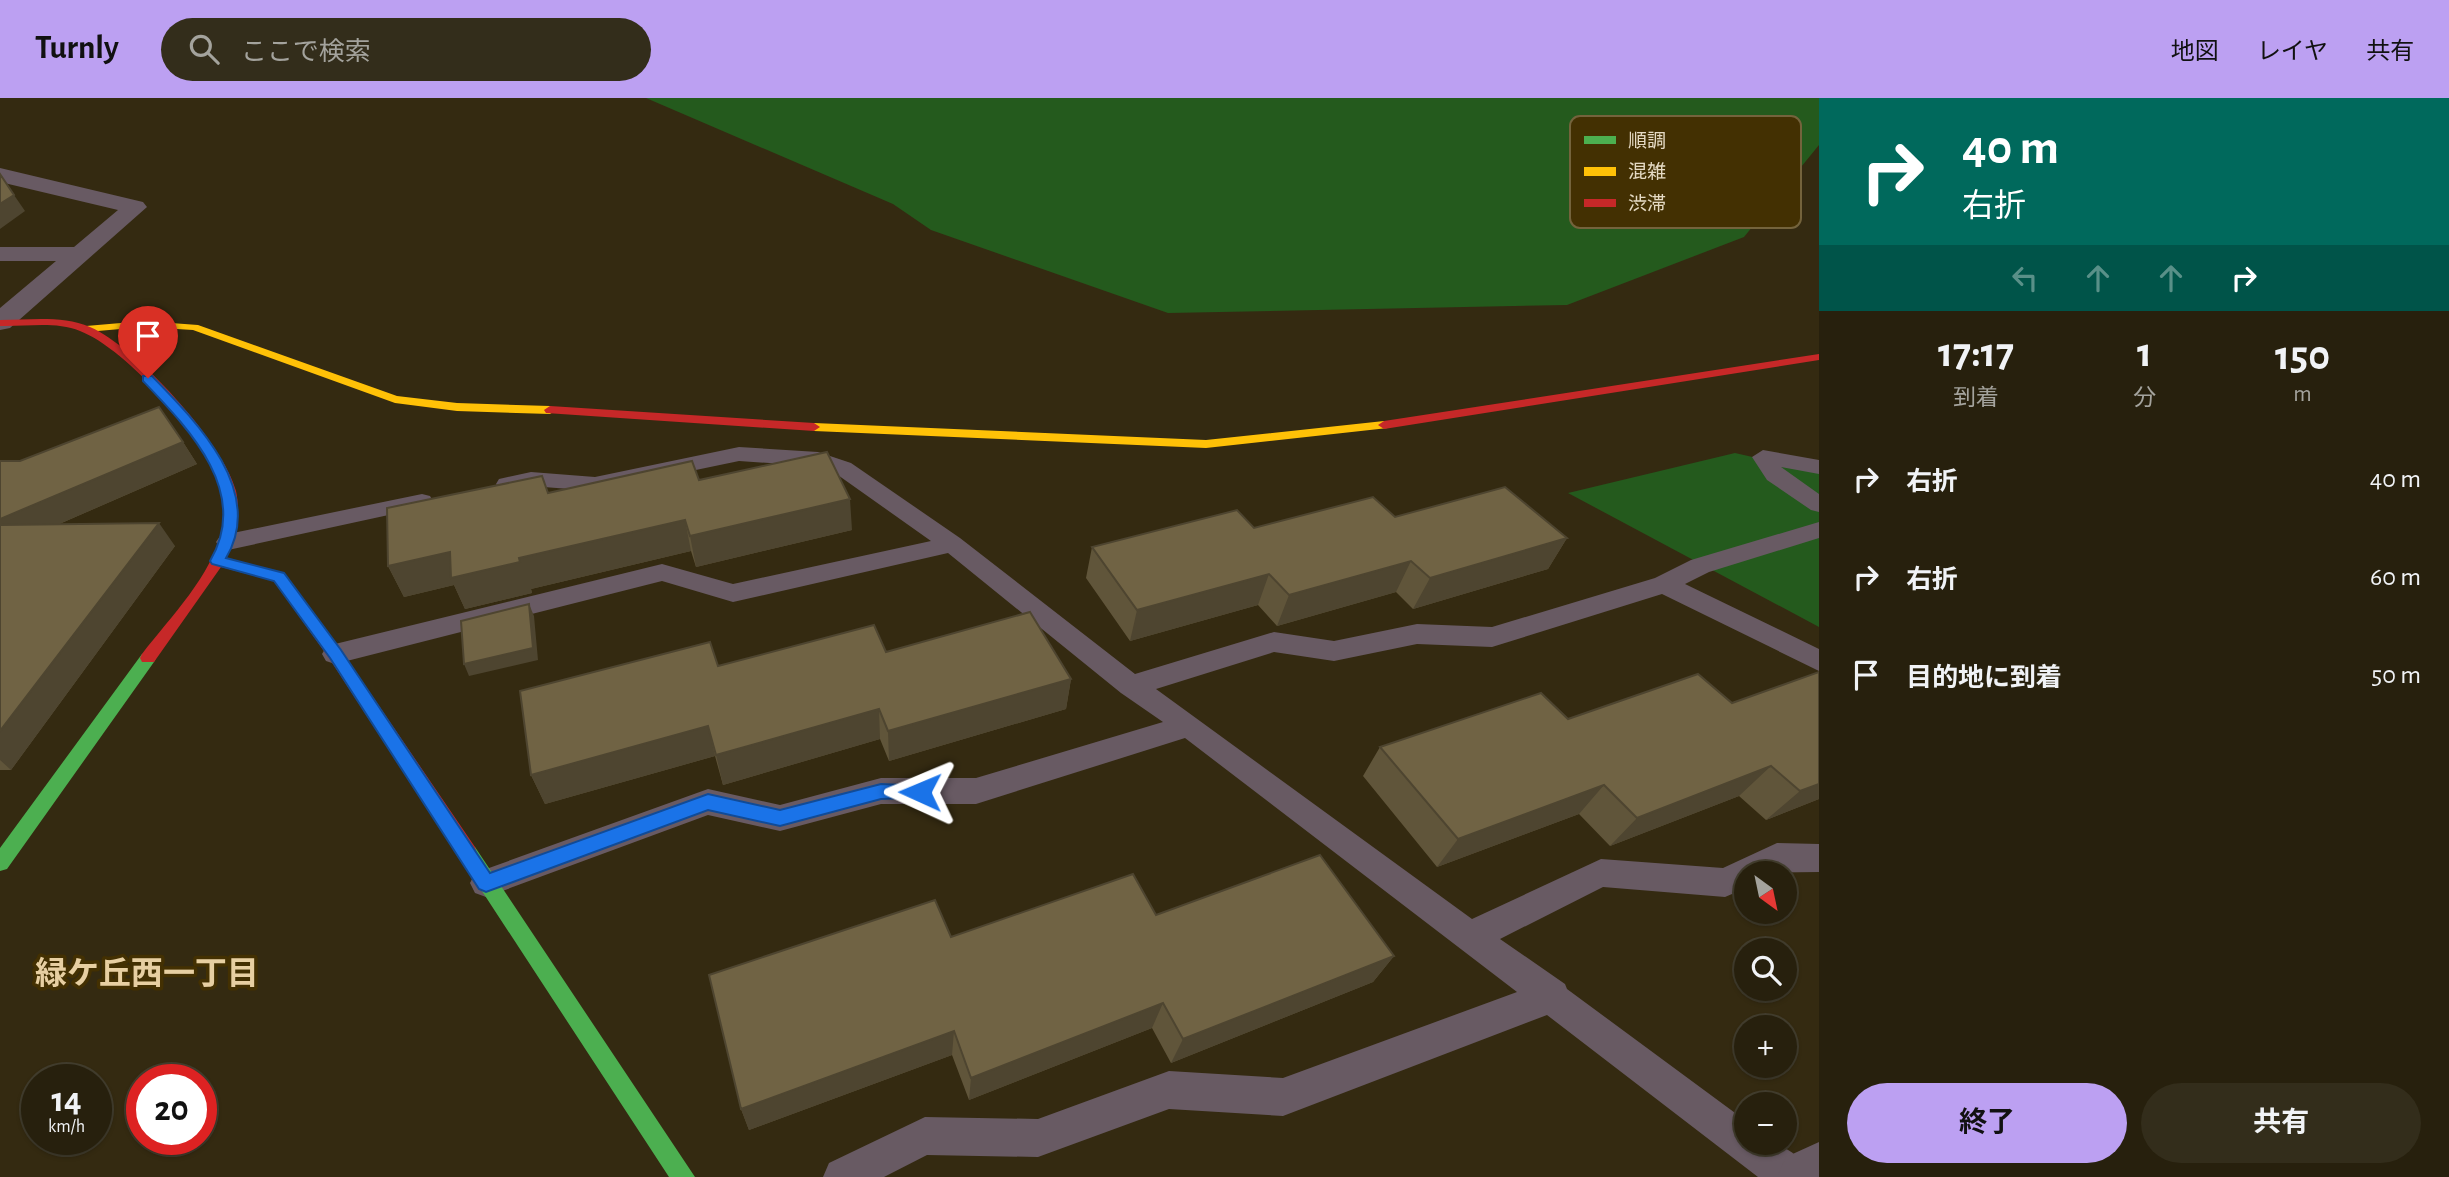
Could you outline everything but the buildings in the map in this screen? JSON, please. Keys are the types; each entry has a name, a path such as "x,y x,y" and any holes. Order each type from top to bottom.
{"street":[{"path":"0,175 135,207 0,322"},
{"path":"0,254 80,254"},
{"path":"0,322 86,329 144,324 194,327 395,399 457,407 595,412 759,425 1206,444 1266,440 1517,405 1819,357"},
{"path":"0,863 223,552 231,510 226,482 208,450 165,414 133,363 86,329"},
{"path":"223,552 279,577 335,654 683,1177"},
{"path":"1806,1177 1819,1171"}],"lane":[{"path":"476,490 531,479 595,484 739,454 818,459 842,468 952,544 1131,686 1189,725 1553,996 1790,1177"},
{"path":"1819,467 1763,457 1775,475 1819,505"},
{"path":"223,552 449,496"},
{"path":"1131,686 1274,642 1334,651 1417,634 1493,637 1664,584 1700,566 1819,530"},
{"path":"335,654 662,572 733,593 952,544"},
{"path":"1664,584 1819,661"},
{"path":"486,883 708,802 780,818 881,791 976,791 1189,725"},
{"path":"1471,936 1601,873 1725,883 1777,857 1819,858"},
{"path":"843,1177 925,1136 1038,1138 1169,1090 1283,1097 1553,996"}],"green space":[{"path":"646,98 1819,98 1819,145 1801,167 1801,116 1570,116 1570,228 1751,228 1744,237 1567,305 1168,313 931,230 893,204"},
{"path":"1735,453 1819,472 1819,627 1568,493"}],"traffic: fast":[{"path":"0,863 148,658"},
{"path":"468,853 683,1177"}],"traffic: slow":[{"path":"86,329 144,324 194,327 395,399 457,407 550,410"},
{"path":"814,427 1206,444 1384,425"}],"traffic: jam":[{"path":"0,323 65,324 85,329 103,339 123,354 167,397 205,445 227,485 231,515 223,548 205,581 148,658"},
{"path":"1384,425 1819,357"},
{"path":"550,410 814,427"},
{"path":"217,561 279,577 335,654 468,853"}],"district":[{"name":"緑ケ丘西一丁目","path":"147,974"}],"route":[{"path":"148,378 177,409 208,450 226,482 231,510 228,542 217,561 279,577 335,654 486,883 708,802 780,818 881,791 920,792"}]}
